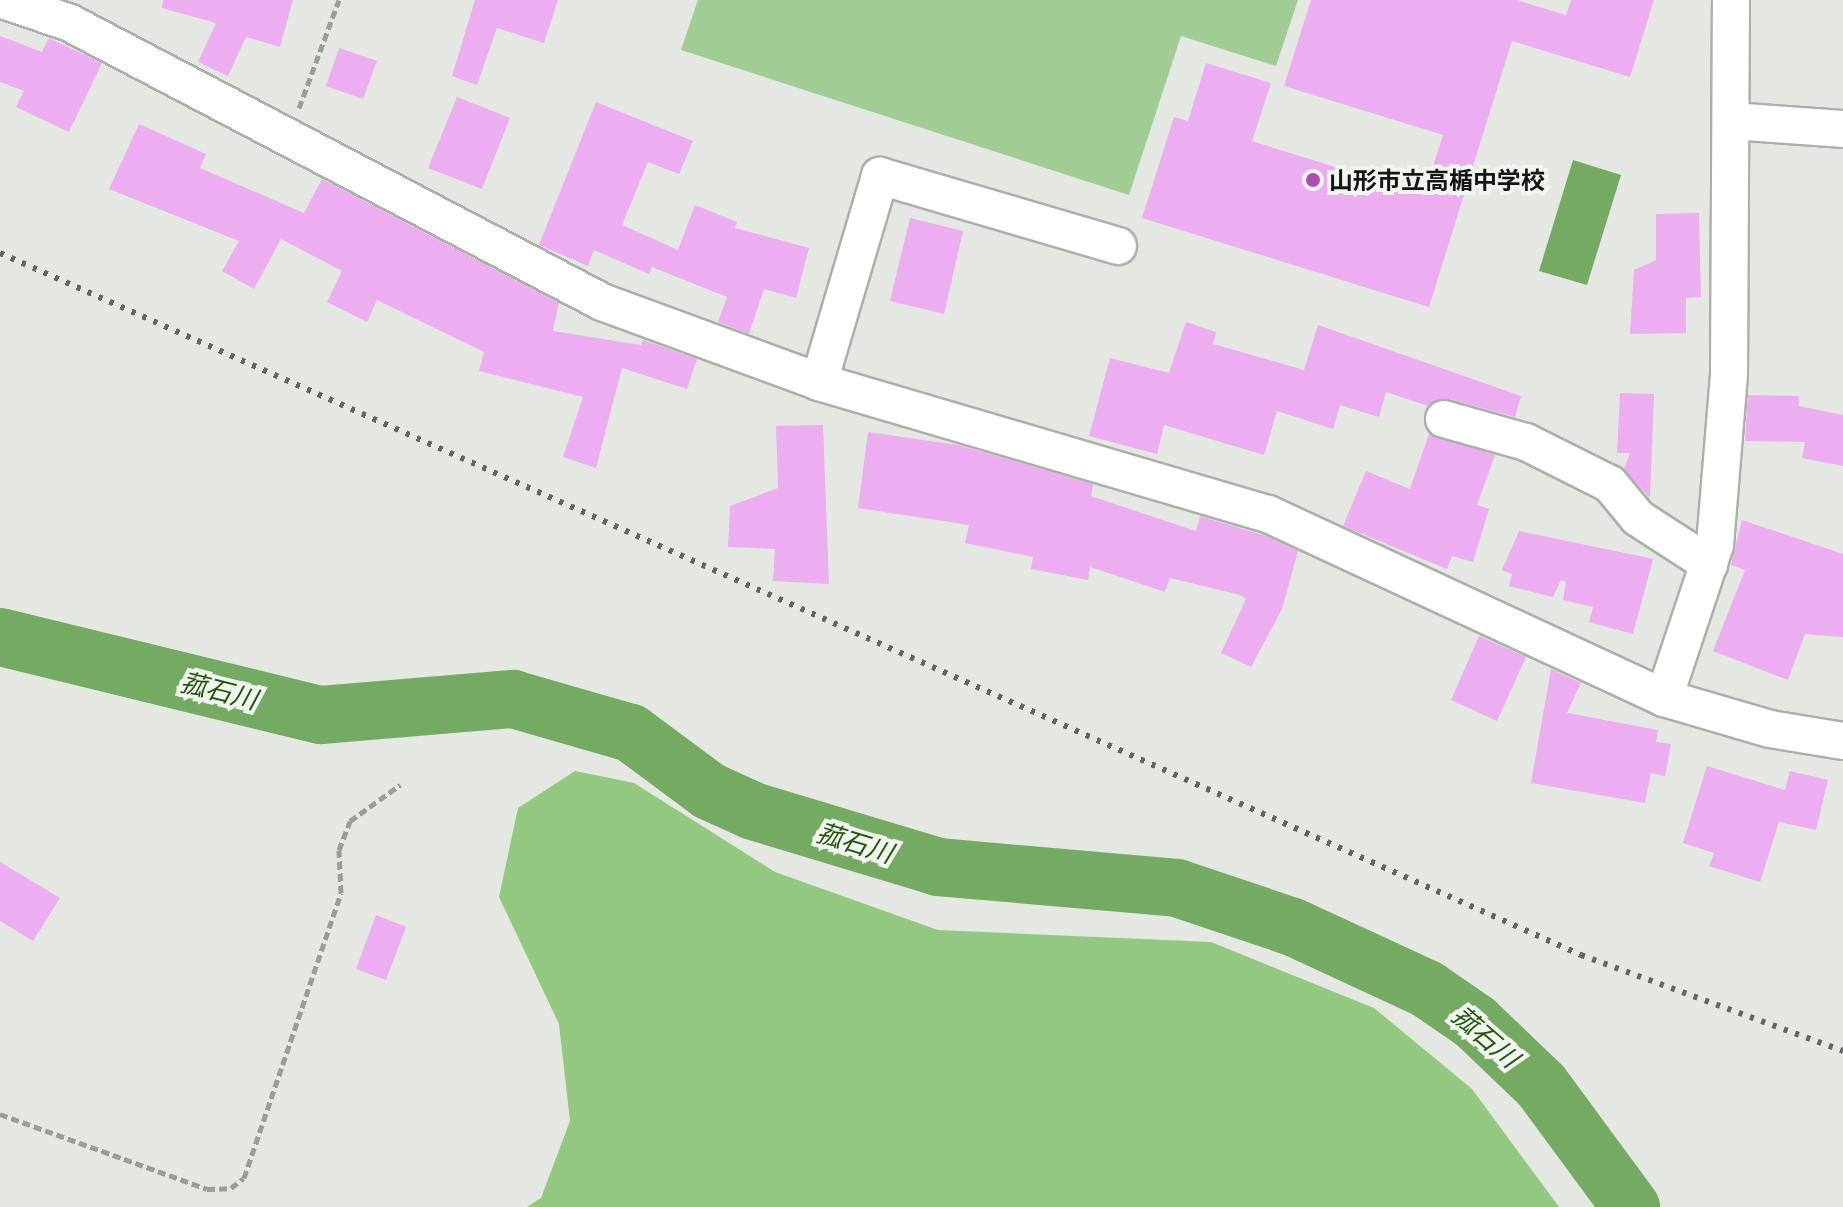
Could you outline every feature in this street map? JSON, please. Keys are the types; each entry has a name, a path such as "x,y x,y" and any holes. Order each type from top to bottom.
{"street":[{"path":"3,0 70,23 287,138 401,192 602,302 819,382 1268,514 1664,698 1770,729 1843,741"},
{"path":"1664,698 1715,545 1729,375 1732,121 1727,50 1731,0"},
{"path":"1732,121 1843,129"},
{"path":"819,382 880,176 1118,246"},
{"path":"1444,419 1526,442 1610,484 1638,518 1709,564"}],"path":[{"path":"287,138 339,0"},
{"path":"0,1114 207,1189 231,1188 244,1178 341,893 339,850 350,821 400,785"}],"shaded area":[{"path":"698,0 1298,0 1276,66 1181,36 1129,195 681,50"},
{"path":"1573,160 1621,175 1587,285 1539,271"},
{"path":"575,771 634,783 775,872 938,930 1211,942 1374,1008 1472,1089 1559,1207 527,1207 541,1198 570,1121 559,1024 499,897 518,808"}],"building":[{"path":"163,0 293,0 280,47 246,37 228,76 198,62 216,23 162,8"},
{"path":"475,0 558,0 544,43 497,28 477,85 452,76"},
{"path":"1311,0 1516,0 1566,15 1571,0 1654,0 1630,77 1512,41 1429,307 1142,218 1174,117 1188,121 1206,63 1271,83 1252,141 1424,195 1443,135 1284,86"},
{"path":"0,36 42,52 49,38 102,63 69,132 16,107 24,91 0,82"},
{"path":"339,48 377,61 363,99 326,86"},
{"path":"457,97 510,118 482,189 428,168"},
{"path":"596,102 693,141 679,174 648,162 622,225 678,250 695,205 737,222 735,228 809,248 796,298 764,289 749,334 718,322 727,297 652,267 649,274 594,250 588,266 539,245"},
{"path":"139,124 206,154 200,168 304,213 322,179 559,303 553,331 641,345 643,340 697,359 687,389 622,368 596,468 563,457 583,397 479,371 484,352 377,300 367,322 327,302 342,271 281,239 254,289 222,271 239,241 109,189"},
{"path":"1699,213 1701,297 1686,298 1686,333 1630,334 1634,270 1656,260 1656,214"},
{"path":"910,218 963,231 944,314 890,301"},
{"path":"1186,322 1216,332 1213,344 1304,370 1318,325 1521,396 1515,417 1449,399 1428,406 1386,392 1379,417 1340,405 1333,429 1277,411 1264,455 1164,425 1157,454 1089,436 1110,358 1169,373"},
{"path":"1620,393 1654,394 1650,498 1624,469 1630,453 1617,453"},
{"path":"1748,395 1799,396 1799,406 1843,415 1843,466 1802,458 1805,442 1745,441"},
{"path":"823,425 829,584 773,581 775,549 728,547 730,506 778,488 776,426"},
{"path":"868,432 958,445 1093,484 1091,496 1196,531 1200,516 1266,536 1298,551 1282,609 1251,667 1221,653 1246,599 1240,595 1170,578 1165,592 1090,567 1088,580 1031,569 1033,557 965,543 969,525 858,508"},
{"path":"1429,434 1495,455 1477,505 1489,509 1473,562 1452,556 1447,569 1343,526 1366,471 1410,489"},
{"path":"1742,520 1843,554 1843,637 1805,634 1788,680 1713,651 1745,570 1731,565"},
{"path":"1519,531 1653,559 1633,634 1589,622 1593,607 1563,600 1566,582 1561,580 1553,597 1509,586 1512,574 1502,570"},
{"path":"1479,636 1526,657 1497,721 1451,700"},
{"path":"1551,669 1581,683 1567,713 1658,730 1656,742 1671,744 1665,776 1651,773 1645,803 1531,783"},
{"path":"1707,766 1785,790 1790,771 1828,780 1816,830 1779,822 1760,882 1709,866 1714,853 1683,843"},
{"path":"0,862 60,898 33,941 0,921"},
{"path":"376,915 406,927 386,980 356,969"}],"waterway":[{"name":"菰石川","path":"0,637 321,715 513,699 631,733 709,791 753,811 938,867 1177,888 1293,927 1427,989 1475,1022 1541,1085 1631,1207"}],"railway":[{"path":"0,253 1581,955 1843,1051"}],"place":[{"name":"山形市立高楯中学校","path":"1313,180"}]}
